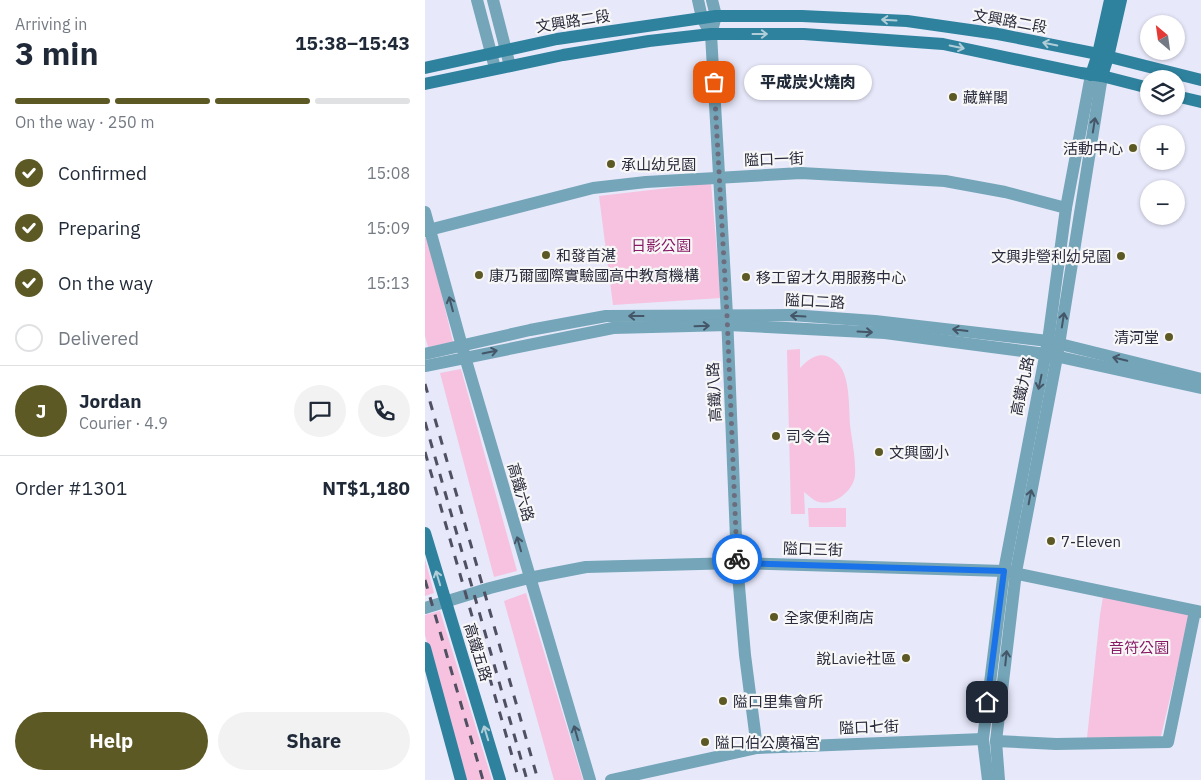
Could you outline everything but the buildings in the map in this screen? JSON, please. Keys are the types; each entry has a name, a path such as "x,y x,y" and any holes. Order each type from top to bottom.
{"street":[{"path":"477,0 495,68"},
{"path":"493,0 510,66"},
{"name":"高鐵八路","path":"698,0 702,18 711,34"},
{"name":"高鐵八路","path":"712,0 716,16 711,34 727,320 737,563 745,655 757,748"},
{"name":"高鐵九路","path":"1103,55 1111,0"},
{"name":"高鐵九路","path":"1052,349 1066,208 1097,76 1121,0"},
{"name":"文興路二段","path":"425,68 557,39 716,16 802,16 907,21 998,34 1103,55 1201,80"},
{"path":"425,84 495,68 649,41 711,34 804,34 943,44 1140,86"},
{"name":"高鐵九路","path":"988,780 983,739 1010,572 1052,349 1097,76"},
{"path":"1185,98 1201,102"},
{"name":"隘口一街","path":"428,230 593,188 646,182 801,173 945,181 1005,192 1066,208"},
{"name":"高鐵六路","path":"425,212 428,230 463,351 590,780"},
{"name":"隘口二路","path":"427,360 463,351 613,328 727,320 1052,349 1201,379"},
{"name":"隘口二路","path":"1052,349 1201,388"},
{"name":"高鐵五路","path":"425,533 500,780"},
{"name":"隘口三街","path":"425,608 529,578 586,567 737,563 1010,572 1198,612"},
{"name":"高鐵九路","path":"999,780 996,741 1010,572"},
{"path":"996,741 1057,744 1168,742 1198,612"},
{"path":"425,648 461,780"},
{"name":"隘口七街","path":"611,780 757,748 983,739"}],"green space":[{"name":"日影公園","path":"711,183 721,298 613,305 599,196"},
{"path":"428,237 453,342 428,347 425,336 425,238"},
{"path":"800,349 800,368 814,357 823,355 834,360 843,370 848,394 855,475 854,481 843,496 831,502 817,501 804,492 805,514 791,514 787,350"},
{"path":"461,369 517,571 494,577 440,373"},
{"path":"808,508 846,508 846,527 809,527"},
{"path":"425,559 434,593 425,596"},
{"path":"526,593 583,780 554,780 504,601"},
{"name":"音符公園","path":"1103,597 1190,613 1161,736 1087,738"},
{"path":"440,611 492,780 467,780 425,635 425,615"}],"railway":[{"path":"425,384 538,780"},
{"path":"425,422 527,780"},
{"path":"425,452 519,780"},
{"path":"425,580 483,780"}],"way so far":[{"path":"714,82 727,315 737,559"}],"place":[{"name":"平成炭火燒肉","path":"714,82"},
{"name":"藏鮮閣","path":"953,97"},
{"name":"活動中心","path":"1133,148"},
{"name":"承山幼兒園","path":"611,164"},
{"name":"和發首湛","path":"546,255"},
{"name":"文興非營利幼兒園","path":"1121,256"},
{"name":"康乃爾國際實驗國高中教育機構","path":"479,275"},
{"name":"移工留才久用服務中心","path":"746,277"},
{"name":"清河堂","path":"1169,337"},
{"name":"司令台","path":"776,436"},
{"name":"文興國小","path":"879,452"},
{"name":"7-Eleven","path":"1051,541"},
{"name":"全家便利商店","path":"774,617"},
{"name":"說Lavie社區","path":"906,658"},
{"name":"隘口里集會所","path":"723,701"},
{"name":"隘口伯公廣福宮","path":"705,742"}],"route":[{"path":"737,559 737,563 1004,571 987,702"}]}
